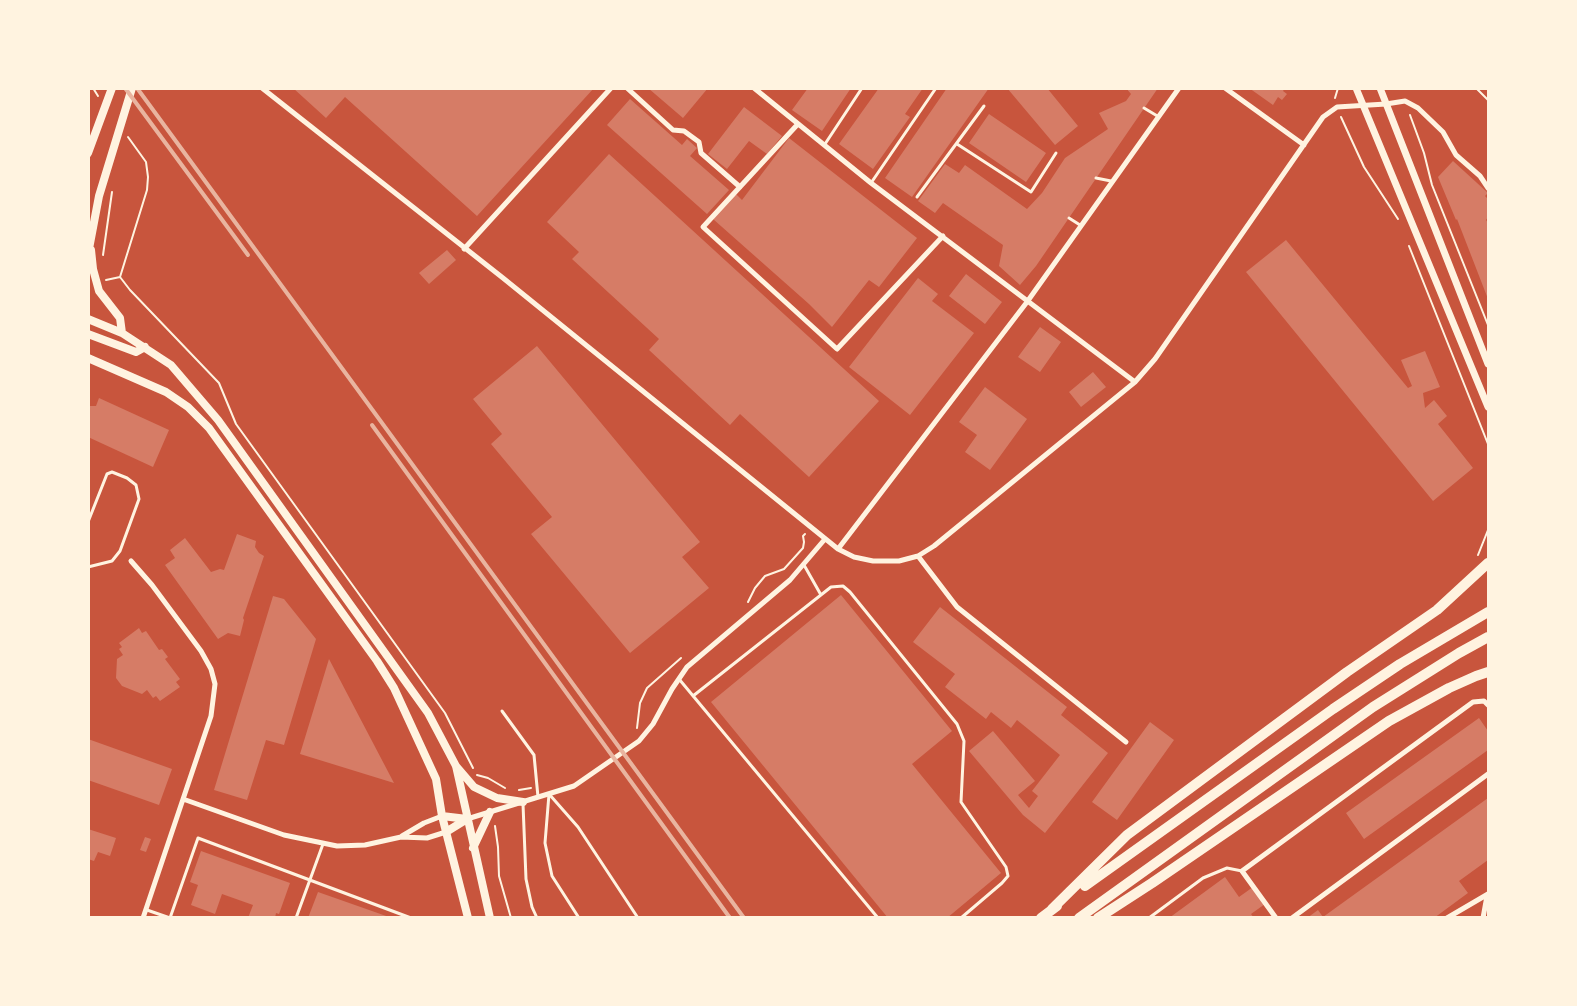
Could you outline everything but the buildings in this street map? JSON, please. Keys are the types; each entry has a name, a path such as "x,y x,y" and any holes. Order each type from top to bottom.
{"highway":[{"path":"1052,909 1127,835 1347,672 1437,610 1486,569"},
{"path":"1041,918 1333,709 1400,664 1488,612"},
{"path":"1079,918 1373,707 1488,637"},
{"path":"1098,918 1389,721 1449,688 1488,672"}],"main road":[{"path":"88,153 112,88"},
{"path":"122,333 120,318 99,291 90,252 99,196 132,88"},
{"path":"88,319 122,333 171,365 218,420 428,713 456,766 474,787 497,798 523,802"},
{"path":"88,334 136,352 145,347"},
{"path":"88,358 166,392 188,407 209,428 394,688 436,779 442,816 468,918"},
{"path":"456,766 490,918"},
{"path":"473,848 490,812"},
{"path":"442,816 467,819"},
{"path":"447,832 467,819"}],"street":[{"path":"262,88 825,539 854,557 873,561 899,561 918,556 934,546 1135,382 1161,351 1323,117 1337,107 1386,105 1405,101 1426,114 1443,132 1456,154 1480,176 1488,188"},
{"path":"464,249 611,88"},
{"path":"627,88 673,130 684,131 699,142 701,153 740,187"},
{"path":"754,88 871,183 1135,382"},
{"path":"838,549 1027,302 1179,88"},
{"path":"1225,88 1304,145"},
{"path":"1356,88 1488,406"},
{"path":"1380,88 1488,364"},
{"path":"797,125 703,227 837,349 943,237"},
{"path":"467,819 574,786 639,741 653,724 687,667 790,580 825,539"},
{"path":"918,556 957,607 1126,742"},
{"path":"131,561 158,592 201,651 211,669 215,684 211,716 143,918"},
{"path":"1276,918 1242,871 1473,702 1484,701 1488,705"},
{"path":"1292,918 1488,774"},
{"path":"183,799 284,835 337,846 365,844 401,837 427,838 447,832"},
{"path":"401,837 424,823 442,816"},
{"path":"1447,918 1488,895"},
{"path":"1483,918 1488,895"}],"lane":[{"path":"824,145 862,88"},
{"path":"871,183 936,88"},
{"path":"917,196 984,106"},
{"path":"1144,108 1159,117"},
{"path":"957,144 1030,192 1056,153"},
{"path":"1096,178 1113,182"},
{"path":"1069,218 1081,226"},
{"path":"88,522 107,474 112,472 127,478 136,485 138,499 120,551 112,561 88,567"},
{"path":"804,564 821,595"},
{"path":"693,696 831,587 843,586 961,731 964,741 961,802 1006,867 1008,876 961,918"},
{"path":"679,679 878,918"},
{"path":"502,711 534,755 538,797"},
{"path":"549,794 545,843 552,876 579,918"},
{"path":"549,794 578,827 638,918"},
{"path":"523,802 526,879 532,907 537,918"},
{"path":"146,909 170,918 198,838 411,918"},
{"path":"296,918 323,844"},
{"path":"1149,918 1203,878 1227,868 1242,871"}],"path":[{"path":"1476,88 1488,100"},
{"path":"1410,115 1424,153 1432,185 1488,326"},
{"path":"1344,124 1369,177 1399,220"},
{"path":"122,143 125,134"},
{"path":"120,277 147,190 146,162"},
{"path":"102,264 113,188"},
{"path":"1407,242 1488,444"},
{"path":"103,272 105,280 120,277"},
{"path":"120,277 219,383 236,424 445,713 463,744 476,774 509,790"},
{"path":"746,605 765,576 784,569 803,548 803,536 811,527"},
{"path":"1488,530 1476,561 1486,569 1488,588"},
{"path":"635,732 640,703 647,688 685,655"},
{"path":"515,791 537,787"},
{"path":"494,824 499,876 511,918"}],"railway":[{"path":"125,88 248,255"},
{"path":"137,88 744,918"},
{"path":"372,425 730,918"}]}
